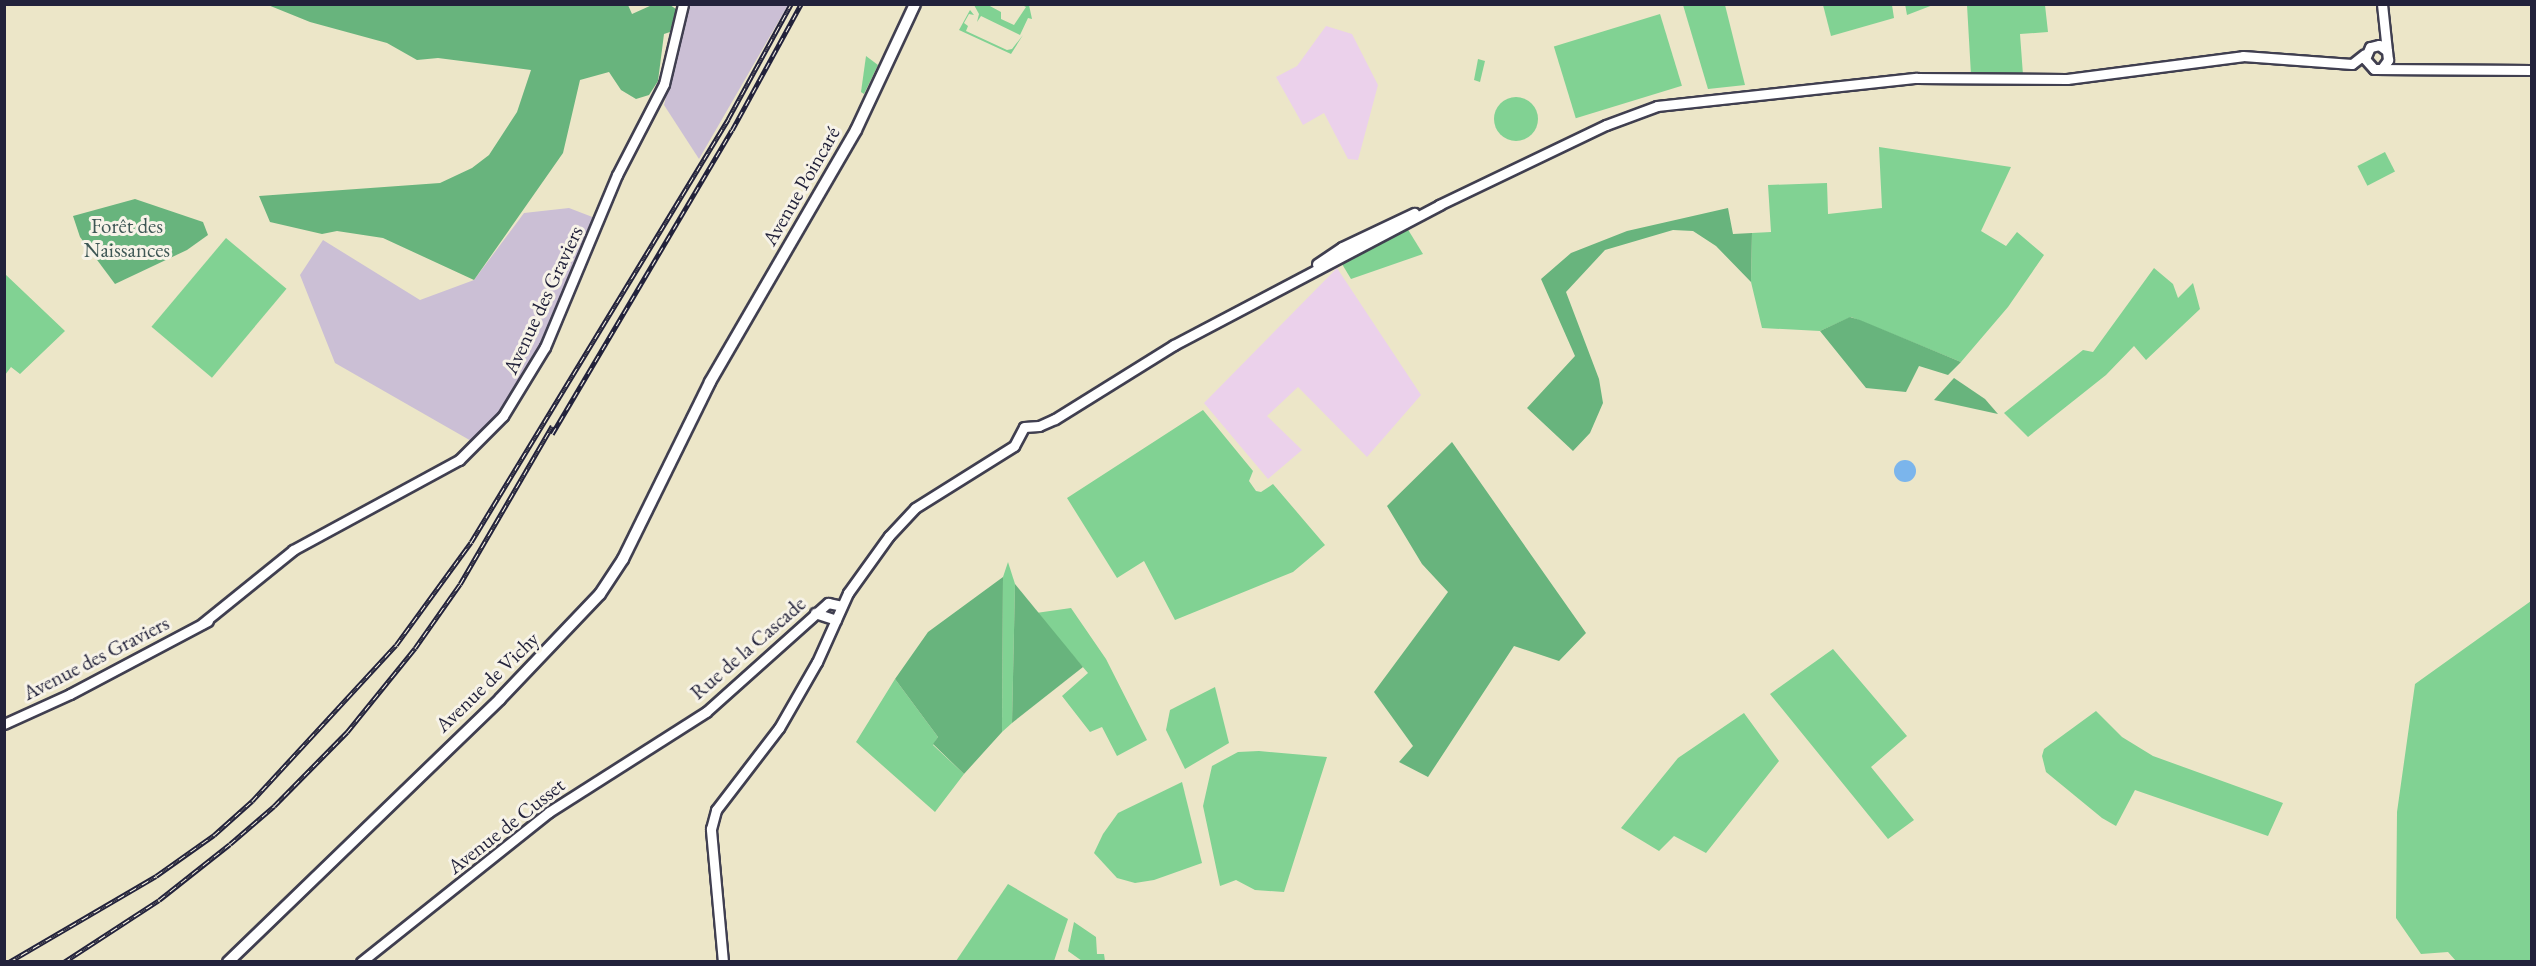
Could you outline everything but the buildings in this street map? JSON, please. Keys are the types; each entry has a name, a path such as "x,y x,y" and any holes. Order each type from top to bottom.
{"main road":[{"name":"Avenue des Graviers","path":"4,724 70,694 203,623 293,550 443,471 475,447 503,416 545,347 617,174 657,98 683,4"},
{"name":"Avenue Poincaré","path":"710,382 851,140 915,4"},
{"path":"2382,4 2388,60 2383,67"},
{"path":"1208,329 1342,247 1439,205 1606,125 1657,106 1916,78 2067,79 2243,56 2352,64 2374,45 2384,30"},
{"path":"2374,45 2387,51"},
{"path":"2365,54 2370,67"},
{"path":"2319,62 2344,70 2370,67 2532,70"},
{"path":"723,962 711,830 722,800 779,728 809,678 856,579 915,508 1014,446 1024,427 1039,426 1055,419 1137,367 1439,205"},
{"name":"Avenue de Vichy","path":"228,962 586,612 623,559 710,382"},
{"name":"Rue de la Cascade","path":"680,729 706,712 828,603 842,606"},
{"path":"815,613 836,620"},
{"name":"Avenue de Cusset","path":"361,962 549,812 680,729"}],"shaded area":[{"path":"689,5 788,5 699,159 664,105"},
{"path":"1326,26 1352,34 1378,85 1358,160 1348,159 1324,113 1303,125 1276,77 1297,66"},
{"path":"569,208 595,218 550,332 506,405 473,442 335,363 300,275 323,240 420,300 474,280 524,213"},
{"path":"1337,268 1421,395 1367,457 1298,387 1267,416 1302,450 1268,479 1204,403"}],"green space":[{"path":"1905,4 1933,4 1933,5 1907,15"},
{"path":"268,5 628,5 632,14 652,5 670,5 676,9 670,32 664,34 658,81 649,95 636,99 621,90 609,72 580,80 563,153 474,280 383,238 337,231 322,234 270,222 259,196 440,183 472,168 489,155 517,112 531,70 438,58 417,60 387,43 310,22"},
{"path":"974,5 988,5 1001,12 1001,19 1014,25 1026,7 1022,5 1029,5 1032,19 1028,18 1020,35 981,16 977,22 979,14"},
{"path":"1683,5 1725,5 1745,85 1708,89"},
{"path":"1823,5 1892,5 1894,18 1831,36"},
{"path":"1967,5 2045,5 2048,32 2020,34 2023,75 1971,75"},
{"path":"970,10 974,15 969,14 964,23 968,26 966,31 1007,50 1012,49 1023,35 1011,54 959,30"},
{"path":"1660,14 1682,86 1576,118 1554,46"},
{"path":"866,56 878,65 864,94 861,92"},
{"path":"1478,59 1485,61 1480,82 1474,80"},
{"path":"1516,97 1532,103 1538,119 1532,135 1516,141 1500,135 1494,119 1500,103"},
{"path":"1879,147 2011,167 1981,231 2006,246 2017,232 2044,255 2008,307 1961,362 1851,317 1820,331 1762,328 1751,282 1752,233 1771,232 1768,185 1827,183 1828,214 1882,208"},
{"path":"2385,152 2395,172 2367,186 2357,166"},
{"name":"Forêt des Naissances","path":"135,199 203,222 208,235 187,250 115,284 80,237 73,216"},
{"path":"1728,208 1733,234 1752,233 1751,282 1716,246 1693,231 1673,230 1605,250 1566,292 1599,379 1603,403 1590,433 1573,451 1527,408 1575,356 1541,279 1571,253 1627,231"},
{"path":"1407,228 1423,254 1351,279 1342,264"},
{"path":"226,238 287,289 212,378 151,327"},
{"path":"2154,268 2173,284 2178,298 2193,283 2200,309 2146,360 2134,346 2106,375 2028,437 2004,413 2083,350 2093,352"},
{"path":"5,274 65,331 20,374 11,367 5,375"},
{"path":"1850,317 1961,362 1948,375 1919,366 1906,392 1866,388 1820,331"},
{"path":"1954,378 1985,399 1998,414 1934,400"},
{"path":"1203,410 1253,471 1249,481 1256,491 1261,492 1273,484 1325,545 1293,572 1175,620 1144,561 1117,578 1067,498"},
{"path":"1452,442 1586,633 1559,661 1514,646 1428,777 1399,762 1413,746 1374,692 1448,592 1422,564 1387,506"},
{"path":"1008,562 1015,584 1012,723 1002,732 1003,577"},
{"path":"1003,577 1002,732 964,774 933,744 938,737 895,679 928,632"},
{"path":"1015,584 1083,667 1012,723"},
{"path":"2531,601 2531,961 2456,961 2448,952 2421,954 2396,918 2397,812 2415,684"},
{"path":"1071,608 1106,659 1147,740 1117,756 1102,727 1090,732 1062,696 1088,673 1036,613"},
{"path":"1833,649 1907,736 1871,767 1914,820 1888,839 1770,694"},
{"path":"895,679 938,737 933,745 964,774 935,812 856,742"},
{"path":"1215,687 1229,743 1185,769 1166,730 1170,710"},
{"path":"2096,711 2122,737 2153,756 2283,803 2268,836 2135,790 2116,826 2102,818 2046,772 2042,756 2044,749"},
{"path":"1744,713 1779,761 1706,853 1674,836 1659,851 1621,828 1678,758"},
{"path":"1259,751 1327,757 1284,892 1255,890 1236,880 1220,886 1203,806 1212,766 1238,752"},
{"path":"1182,782 1202,863 1154,880 1135,883 1117,878 1094,853 1103,834 1118,813"},
{"path":"1008,884 1068,919 1054,961 956,961"},
{"path":"1074,922 1096,937 1097,954 1104,954 1105,961 1082,961 1068,951"}],"water":[{"path":"1905,460 1915,467 1916,471 1909,481 1905,482 1895,475 1894,471 1901,461"}],"railway":[{"path":"9,962 156,876 214,835 252,801 396,645 471,542 728,119 791,4"},
{"path":"552,434 732,130 801,4"},
{"path":"64,962 159,900 230,844 274,806 347,732 415,648 460,584 552,426"}]}
